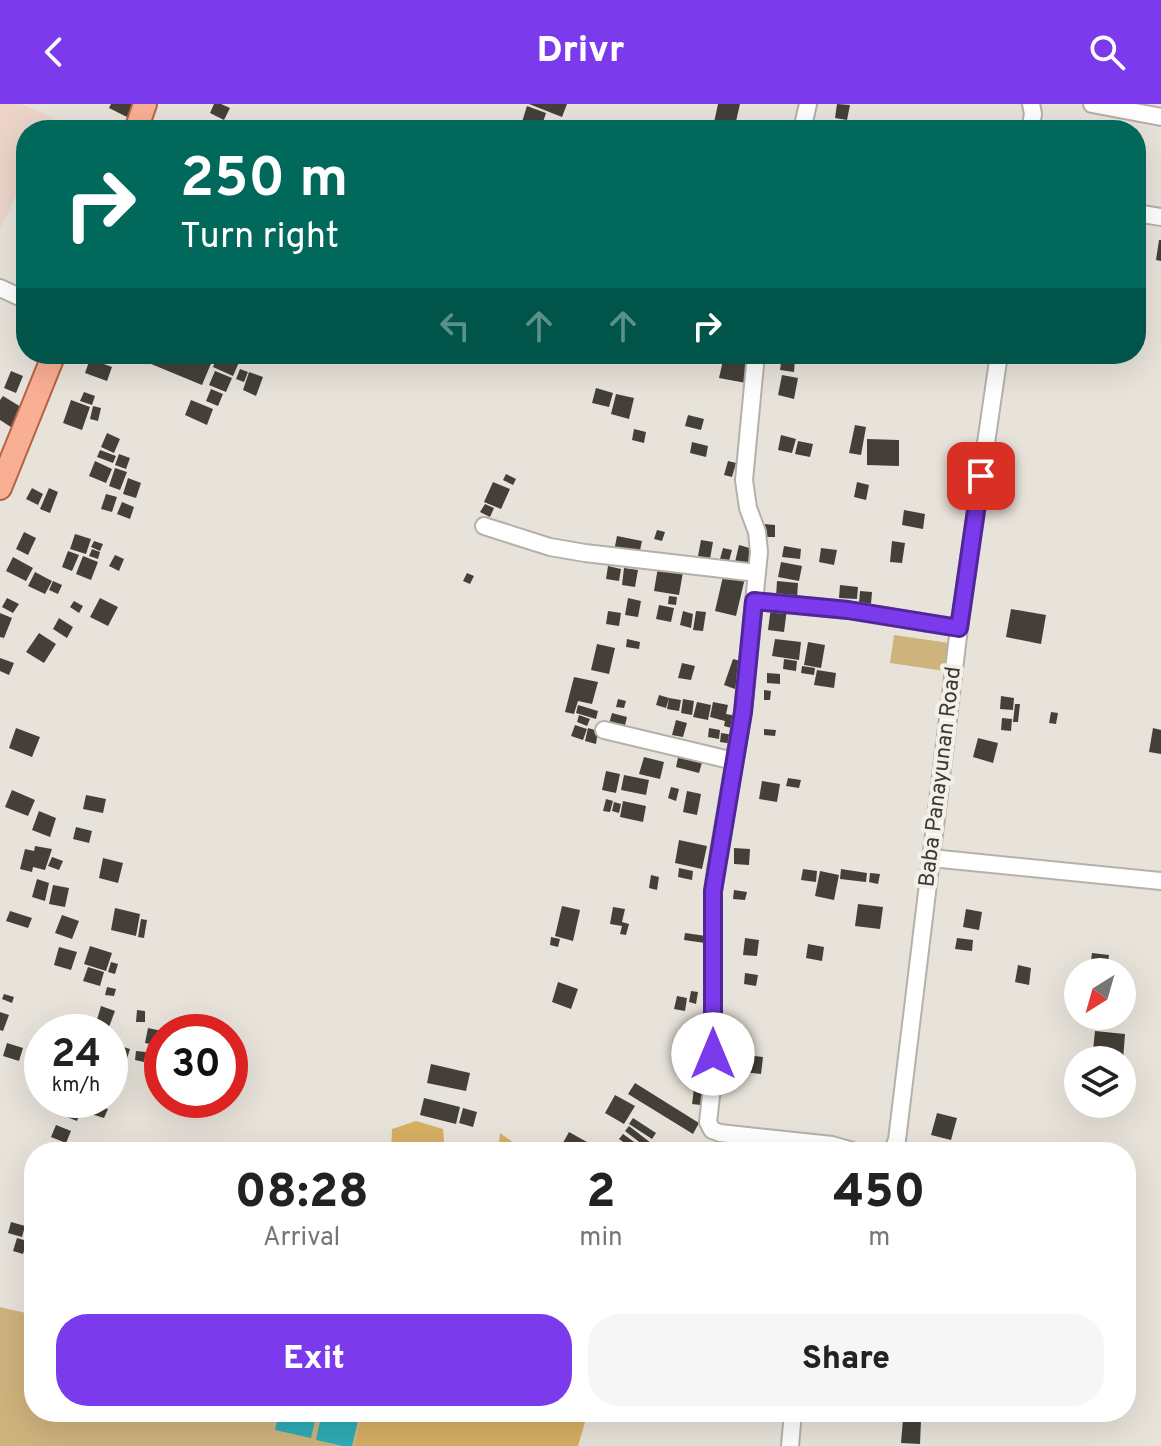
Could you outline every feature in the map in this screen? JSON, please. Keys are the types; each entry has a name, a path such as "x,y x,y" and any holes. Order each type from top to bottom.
{"main road":[{"path":"0,488 50,364"}],"street":[{"path":"1092,104 1161,117"},
{"path":"755,364 744,480 759,552 743,712 713,891 713,1079 708,1122 712,1130 720,1133 775,1142"},
{"name":"Baba Panayunan Road","path":"896,1142 959,628 998,364"},
{"path":"484,526 550,547 757,573"},
{"path":"754,601 848,610 959,628"},
{"path":"604,730 734,761"},
{"path":"931,858 1161,881"},
{"path":"790,1446 792,1422"}],"shaded area":[{"path":"0,104 21,104 54,118 16,120 16,196 0,229"},
{"path":"894,635 949,643 945,671 890,663"},
{"path":"416,1121 443,1129 444,1142 391,1142 392,1129"},
{"path":"500,1133 512,1142 499,1142"},
{"path":"0,1307 24,1313 24,1422 360,1422 354,1446 0,1446"},
{"path":"360,1422 585,1422 578,1446 354,1446"}],"water":[{"path":"277,1422 315,1422 311,1438 275,1430"},
{"path":"320,1422 358,1422 352,1446 316,1440"}],"building":[{"path":"111,104 136,104 129,118 109,108"},
{"path":"214,104 230,108 224,120 210,113"},
{"path":"529,104 567,104 562,117"},
{"path":"718,104 740,104 736,120 715,120"},
{"path":"837,104 850,105 847,120 835,118"},
{"path":"527,106 546,113 544,120 523,120"},
{"path":"1161,240 1161,261 1156,260"},
{"path":"88,364 112,367 107,381 85,373"},
{"path":"151,364 211,364 202,385"},
{"path":"214,364 238,364 233,376 213,367"},
{"path":"722,364 749,364 746,383 719,378"},
{"path":"781,364 795,364 794,372 780,370"},
{"path":"240,369 248,372 244,382 236,379"},
{"path":"11,371 23,376 16,393 4,388"},
{"path":"215,371 232,378 226,392 209,385"},
{"path":"249,372 263,377 256,396 243,390"},
{"path":"782,375 798,378 794,399 778,395"},
{"path":"596,388 613,393 609,407 592,403"},
{"path":"211,389 223,394 218,406 206,401"},
{"path":"84,392 95,396 92,405 80,401"},
{"path":"616,394 634,398 629,419 611,414"},
{"path":"3,396 21,407 17,414 21,417 14,429 0,420 0,400"},
{"path":"71,400 90,407 82,430 63,423"},
{"path":"191,400 213,409 207,425 185,415"},
{"path":"93,406 101,408 98,421 90,419"},
{"path":"688,415 704,419 701,430 685,426"},
{"path":"855,425 866,427 861,455 849,453"},
{"path":"634,429 646,432 644,443 632,440"},
{"path":"107,433 120,439 114,453 101,447"},
{"path":"781,435 796,439 792,453 778,450"},
{"path":"867,439 899,440 899,466 867,465"},
{"path":"798,441 813,444 810,457 795,454"},
{"path":"692,442 708,446 706,457 690,453"},
{"path":"100,450 116,456 113,463 97,457"},
{"path":"119,454 130,458 126,469 115,465"},
{"path":"95,461 112,469 106,483 89,476"},
{"path":"728,461 736,463 732,477 724,475"},
{"path":"115,468 127,472 120,490 109,486"},
{"path":"506,474 516,479 513,485 503,480"},
{"path":"128,478 141,483 136,498 123,494"},
{"path":"493,482 510,489 501,509 484,502"},
{"path":"857,482 869,485 866,500 854,497"},
{"path":"32,488 43,494 38,505 26,499"},
{"path":"49,488 58,492 50,513 40,509"},
{"path":"106,494 117,497 112,512 101,509"},
{"path":"122,502 134,507 130,519 117,514"},
{"path":"485,504 494,508 490,517 480,512"},
{"path":"904,510 925,514 923,529 902,525"},
{"path":"764,524 775,525 775,537 764,537"},
{"path":"657,530 665,532 662,541 654,539"},
{"path":"24,532 36,538 28,555 16,549"},
{"path":"75,534 91,539 86,554 70,549"},
{"path":"617,536 642,541 639,555 614,551"},
{"path":"701,540 713,542 710,559 698,556"},
{"path":"94,541 103,544 100,551 91,547"},
{"path":"892,541 905,543 902,563 890,562"},
{"path":"739,545 753,549 749,566 735,562"},
{"path":"784,546 801,549 800,559 782,557"},
{"path":"723,548 732,550 729,561 720,559"},
{"path":"821,548 837,550 834,565 819,562"},
{"path":"92,549 100,552 98,559 89,556"},
{"path":"68,551 79,555 72,571 62,567"},
{"path":"115,555 124,559 119,571 109,566"},
{"path":"83,556 98,562 91,580 76,574"},
{"path":"13,557 33,568 26,581 6,571"},
{"path":"781,562 802,566 799,581 778,577"},
{"path":"608,566 621,569 619,581 606,579"},
{"path":"658,567 683,572 679,595 654,591"},
{"path":"624,568 638,570 635,587 622,585"},
{"path":"35,572 52,581 45,594 28,586"},
{"path":"724,572 745,578 736,616 715,611"},
{"path":"467,573 474,576 470,584 463,581"},
{"path":"53,581 62,585 58,594 49,590"},
{"path":"777,581 798,583 797,599 776,597"},
{"path":"840,585 858,587 857,599 839,598"},
{"path":"860,591 872,592 871,604 859,603"},
{"path":"669,596 677,597 676,605 668,604"},
{"path":"7,598 19,604 13,613 2,607"},
{"path":"100,598 118,607 108,626 90,617"},
{"path":"628,598 641,601 638,617 625,615"},
{"path":"74,601 83,606 79,613 70,607"},
{"path":"659,605 674,608 671,622 656,619"},
{"path":"771,607 787,609 784,632 768,630"},
{"path":"1011,609 1046,615 1041,644 1006,637"},
{"path":"608,611 621,613 619,626 606,624"},
{"path":"683,611 693,614 691,628 680,625"},
{"path":"696,611 706,612 703,631 693,630"},
{"path":"0,613 12,618 4,638 0,637"},
{"path":"59,618 73,627 67,638 53,629"},
{"path":"39,633 56,644 44,663 26,652"},
{"path":"627,639 640,642 639,649 626,647"},
{"path":"775,639 801,642 799,660 772,656"},
{"path":"808,642 825,645 821,668 804,665"},
{"path":"597,644 615,648 609,674 591,670"},
{"path":"0,658 14,663 9,675 0,671"},
{"path":"733,659 744,662 735,689 724,685"},
{"path":"784,659 797,661 796,671 783,669"},
{"path":"682,663 695,666 691,680 678,678"},
{"path":"802,666 815,668 814,675 801,673"},
{"path":"817,670 836,673 834,688 814,685"},
{"path":"767,673 780,674 780,684 767,683"},
{"path":"574,677 598,682 592,704 578,701 574,714 565,712"},
{"path":"764,690 771,691 770,700 764,700"},
{"path":"659,695 669,698 666,708 656,705"},
{"path":"1001,696 1014,698 1013,710 1000,709"},
{"path":"669,698 681,700 679,711 667,709"},
{"path":"618,699 626,701 624,708 616,707"},
{"path":"683,699 694,701 692,715 681,713"},
{"path":"697,702 711,705 708,720 693,717"},
{"path":"713,702 728,705 726,714 737,716 735,729 724,726 725,721 710,717"},
{"path":"1015,704 1020,704 1018,722 1013,722"},
{"path":"578,705 598,711 596,719 576,713"},
{"path":"1051,712 1058,713 1056,724 1049,723"},
{"path":"612,713 627,717 624,729 609,724"},
{"path":"579,715 590,719 587,726 577,722"},
{"path":"1002,718 1012,719 1011,731 1001,730"},
{"path":"676,720 687,723 683,737 672,735"},
{"path":"575,725 587,729 583,740 571,736"},
{"path":"16,728 40,737 32,757 9,748"},
{"path":"588,728 598,731 596,744 585,741"},
{"path":"709,728 720,730 719,739 708,737"},
{"path":"1153,728 1161,730 1161,754 1149,752"},
{"path":"764,729 776,730 775,736 764,735"},
{"path":"721,733 734,735 733,744 720,742"},
{"path":"978,738 998,743 993,763 973,757"},
{"path":"679,753 703,759 699,773 676,767"},
{"path":"644,757 664,762 660,779 639,774"},
{"path":"606,771 620,774 616,793 602,790"},
{"path":"624,775 649,780 646,795 621,790"},
{"path":"788,778 801,780 799,788 786,786"},
{"path":"762,781 780,784 777,802 759,799"},
{"path":"671,787 679,789 676,801 668,798"},
{"path":"12,790 35,800 28,816 5,807"},
{"path":"687,791 701,794 697,815 683,812"},
{"path":"86,795 106,799 103,813 83,809"},
{"path":"606,799 613,801 610,812 603,811"},
{"path":"623,801 646,806 643,822 620,817"},
{"path":"614,802 621,804 619,813 612,811"},
{"path":"39,811 56,818 50,837 32,830"},
{"path":"76,827 92,831 89,843 73,839"},
{"path":"679,840 707,846 702,869 675,863"},
{"path":"35,846 52,849 45,870 33,867 32,872 20,869 25,849 34,851"},
{"path":"734,848 750,849 749,865 734,864"},
{"path":"52,857 63,861 59,870 48,866"},
{"path":"103,858 123,863 118,883 99,878"},
{"path":"679,868 693,871 692,880 678,877"},
{"path":"803,869 817,871 816,882 801,880"},
{"path":"841,869 867,873 866,882 840,879"},
{"path":"820,871 839,875 834,900 815,896"},
{"path":"870,873 880,874 878,884 869,882"},
{"path":"651,875 659,877 657,890 649,888"},
{"path":"37,879 49,883 45,901 32,897"},
{"path":"53,885 69,888 65,907 49,904"},
{"path":"734,890 747,892 745,900 733,899"},
{"path":"858,904 883,907 880,929 855,926"},
{"path":"562,906 580,910 573,941 555,936"},
{"path":"613,907 625,909 622,922 629,924 626,935 620,934 622,926 610,924"},
{"path":"115,908 140,914 136,936 111,930"},
{"path":"966,909 982,912 979,930 963,927"},
{"path":"10,911 32,918 28,928 6,921"},
{"path":"62,915 79,921 72,939 55,933"},
{"path":"141,919 147,920 144,938 138,937"},
{"path":"685,933 706,936 705,943 684,940"},
{"path":"551,937 560,939 558,947 550,945"},
{"path":"745,938 759,940 757,956 743,955"},
{"path":"957,938 973,940 972,951 955,949"},
{"path":"808,944 824,947 822,961 806,958"},
{"path":"90,946 112,953 106,971 84,964"},
{"path":"59,947 77,952 71,970 54,965"},
{"path":"1092,953 1109,955 1109,958 1091,958"},
{"path":"111,962 118,964 115,974 108,972"},
{"path":"1018,965 1031,968 1029,985 1015,982"},
{"path":"88,967 104,972 100,986 83,981"},
{"path":"745,973 758,975 756,986 744,984"},
{"path":"558,982 578,989 571,1009 552,1002"},
{"path":"107,987 116,989 114,996 105,995"},
{"path":"691,991 698,992 696,1004 689,1002"},
{"path":"4,994 14,997 12,1003 2,999"},
{"path":"677,996 687,998 685,1011 674,1009"},
{"path":"101,1006 115,1011 114,1014 99,1014"},
{"path":"137,1010 145,1011 144,1022 136,1022"},
{"path":"0,1012 9,1015 3,1031 0,1030"},
{"path":"1095,1031 1125,1034 1124,1046 1093,1046"},
{"path":"690,1037 704,1042 697,1062 683,1057"},
{"path":"7,1043 23,1048 19,1061 3,1056"},
{"path":"136,1051 144,1052 144,1062 135,1060"},
{"path":"746,1055 763,1057 761,1074 744,1072"},
{"path":"431,1064 470,1073 466,1091 427,1083"},
{"path":"695,1081 713,1083 709,1106 692,1104"},
{"path":"635,1083 699,1123 693,1134 628,1094"},
{"path":"615,1095 635,1106 624,1124 605,1113"},
{"path":"424,1098 460,1107 456,1124 420,1115"},
{"path":"463,1108 477,1112 473,1127 459,1123"},
{"path":"937,1113 957,1118 951,1140 931,1135"},
{"path":"633,1118 656,1133 652,1139 629,1124"},
{"path":"56,1125 71,1131 66,1142 51,1137"},
{"path":"629,1126 650,1142 639,1142 625,1131"},
{"path":"569,1132 587,1142 563,1142"},
{"path":"623,1134 634,1142 623,1142 619,1139"},
{"path":"11,1222 24,1226 22,1237 8,1233"},
{"path":"17,1238 24,1240 23,1254 13,1251"},
{"path":"903,1422 921,1422 920,1444 901,1443"}],"route":[{"path":"713,1054 713,891 743,712 754,601 848,610 959,628 981,476"}]}
